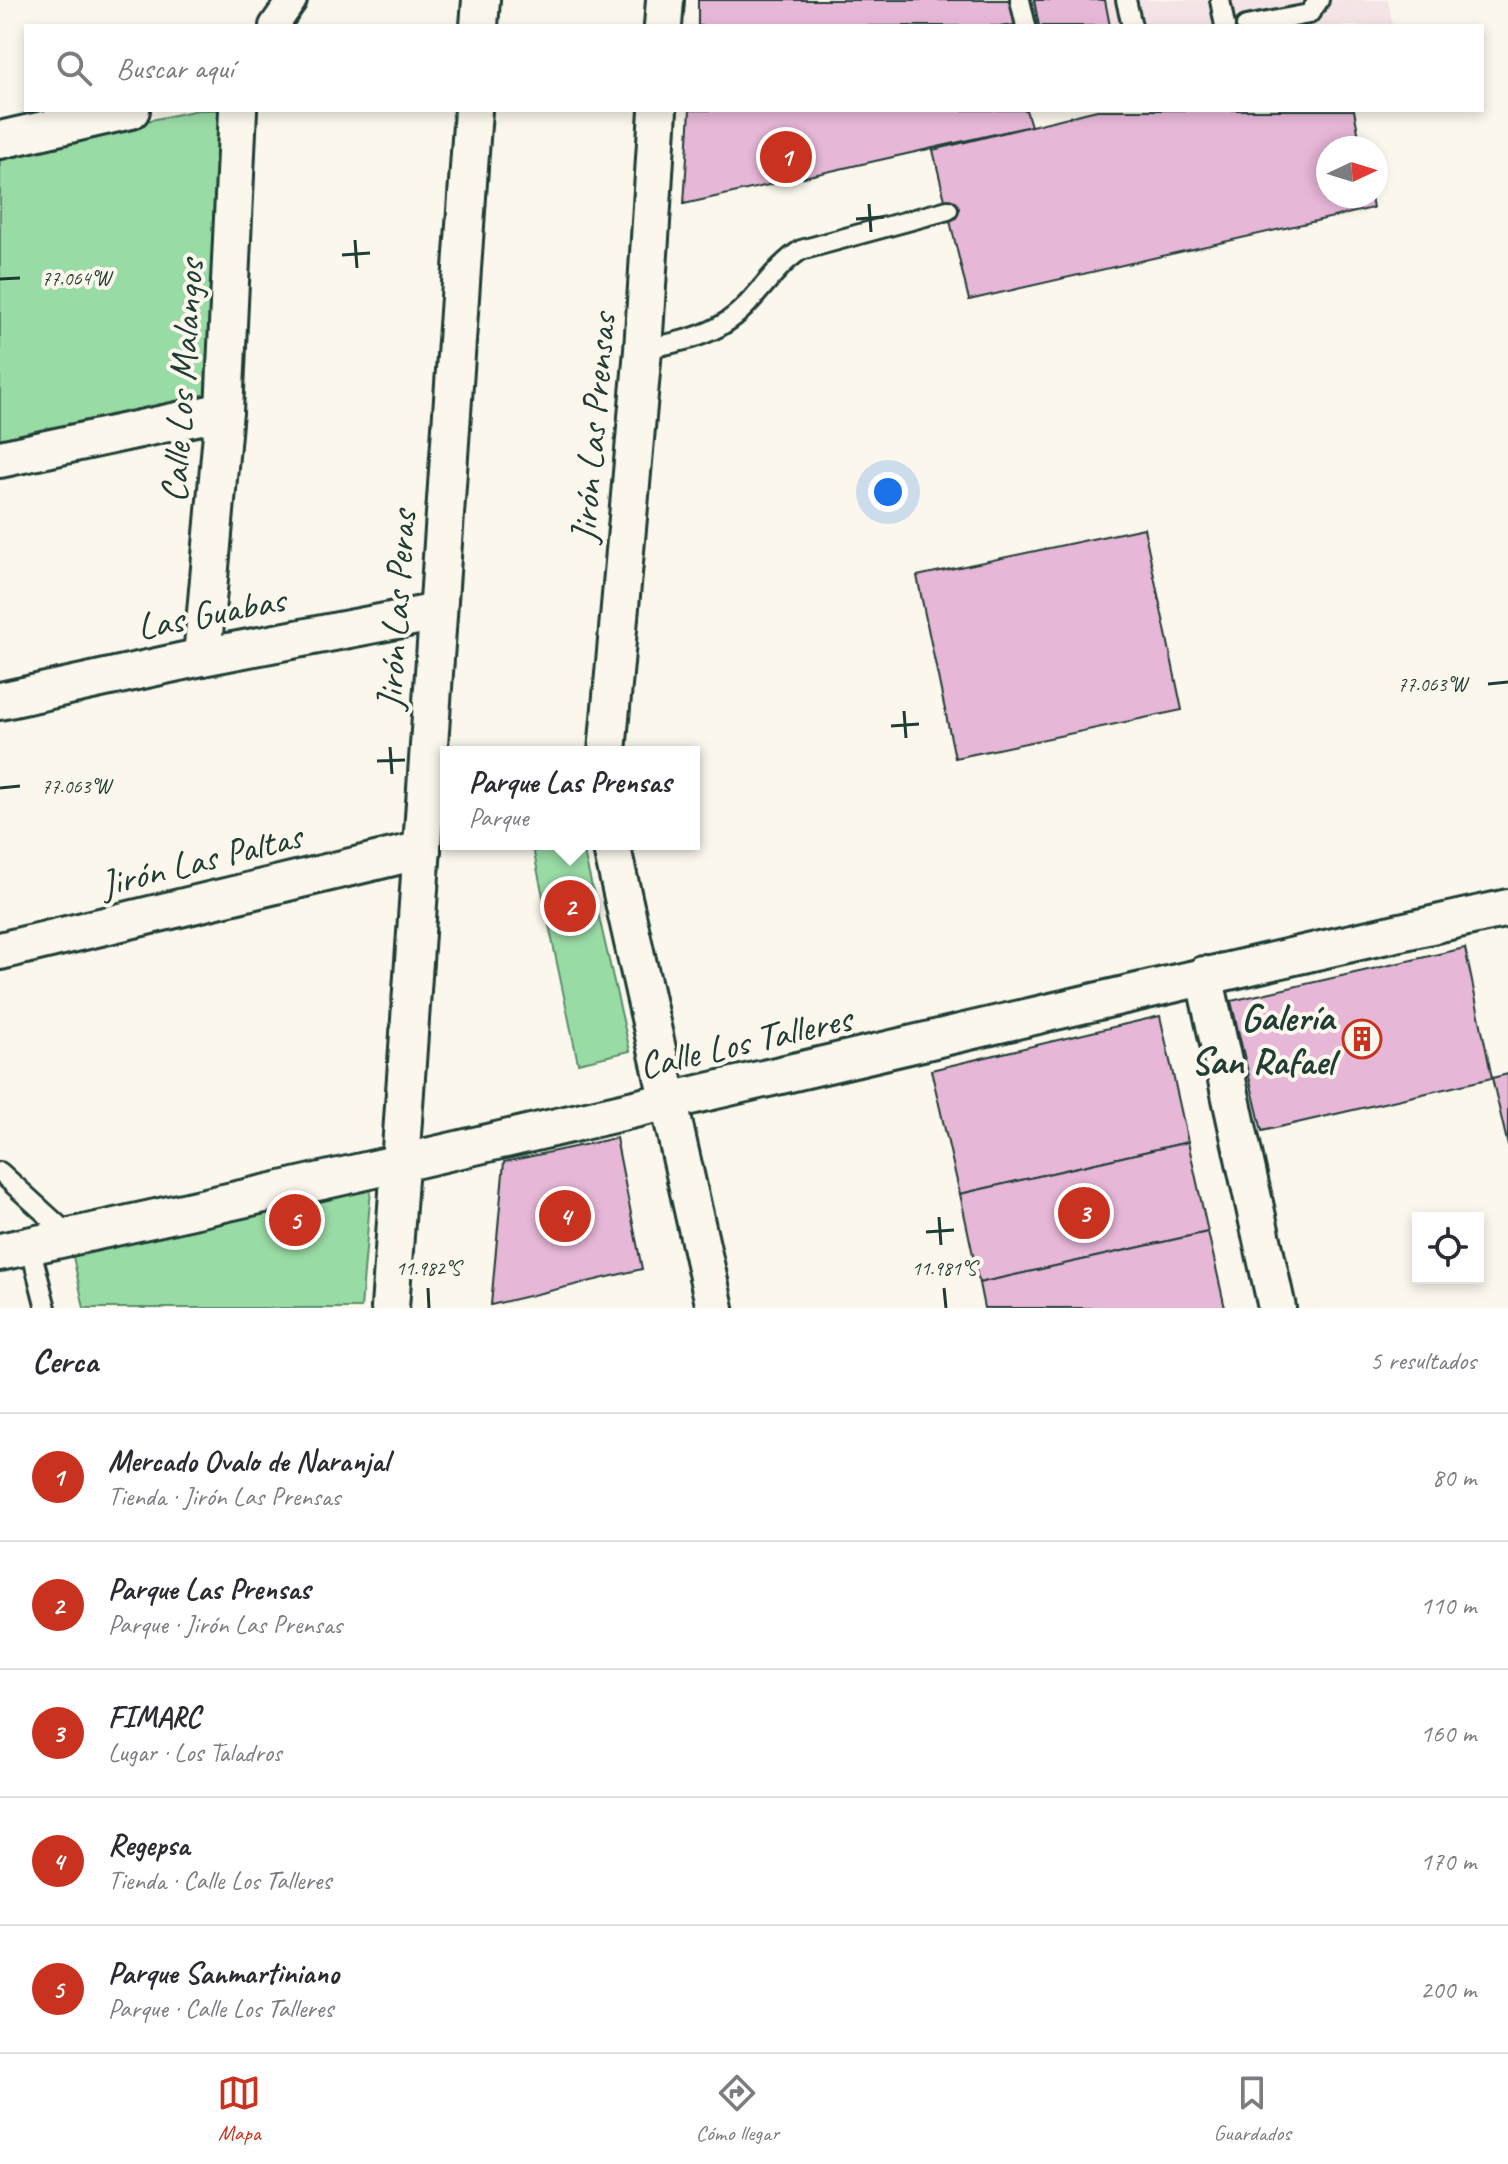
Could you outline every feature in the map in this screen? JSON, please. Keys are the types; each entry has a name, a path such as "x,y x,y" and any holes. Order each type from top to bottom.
{"street":[{"path":"275,24 292,0"},
{"path":"479,24 481,0"},
{"path":"663,24 665,0"},
{"path":"0,140 122,112"},
{"name":"Calle Los Malangos","path":"202,657 224,411 238,112"},
{"name":"Jirón Las Peras","path":"390,1308 473,112"},
{"name":"Jirón Las Prensas","path":"608,746 643,350 658,112"},
{"path":"0,459 224,411"},
{"name":"Las Guabas","path":"0,701 202,657 438,612"},
{"name":"Jirón Las Paltas","path":"0,951 422,850"},
{"path":"612,850 715,1308"},
{"name":"Calle Los Talleres","path":"15,1249 399,1166 1204,975 1508,908"},
{"path":"1204,975 1277,1308"}],"lane":[{"path":"1020,0 1026,24"},
{"path":"1126,0 1132,24"},
{"path":"1220,0 1225,24"},
{"path":"1256,24 1309,14 1319,0"},
{"path":"643,350 694,338 726,323 780,263 801,250 948,210"},
{"path":"0,1172 71,1237"},
{"path":"15,1249 46,1308"}],"shaded area":[{"path":"698,0 1388,0 1393,24 696,24"}],"green space":[{"path":"189,112 230,112 217,403 0,450 0,152"},
{"path":"533,850 583,850 630,1051 578,1063"},
{"path":"371,1189 361,1308 84,1308 72,1252"}],"building":[{"path":"698,0 1011,0 1017,24 698,24"},
{"path":"1034,0 1105,0 1110,24 1039,24"},
{"path":"690,112 1027,112 1031,126 684,204"},
{"path":"1089,112 1354,112 1359,136 1316,136 1316,208 1373,208 969,300 933,150"},
{"path":"1144,528 1182,710 955,758 917,576"},
{"name":"Galería San Rafael","path":"1465,948 1492,1078 1262,1131 1231,1001"},
{"path":"1160,1016 1188,1142 960,1194 931,1070"},
{"path":"1508,1074 1508,1146 1492,1078"},
{"path":"616,1138 642,1269 491,1305 504,1162"},
{"path":"1188,1142 1208,1232 979,1283 960,1194"},
{"path":"1208,1232 1225,1308 984,1308 979,1283"}],"place":[{"name":"Mercado Ovalo de Naranjal","path":"786,157"},
{"name":"Parque Las Prensas","path":"570,906"},
{"name":"Galería San Rafael","path":"1362,1039"},
{"name":"FIMARC","path":"1084,1213"},
{"name":"Regepsa","path":"565,1216"},
{"name":"Parque Sanmartiniano","path":"295,1220"}]}
